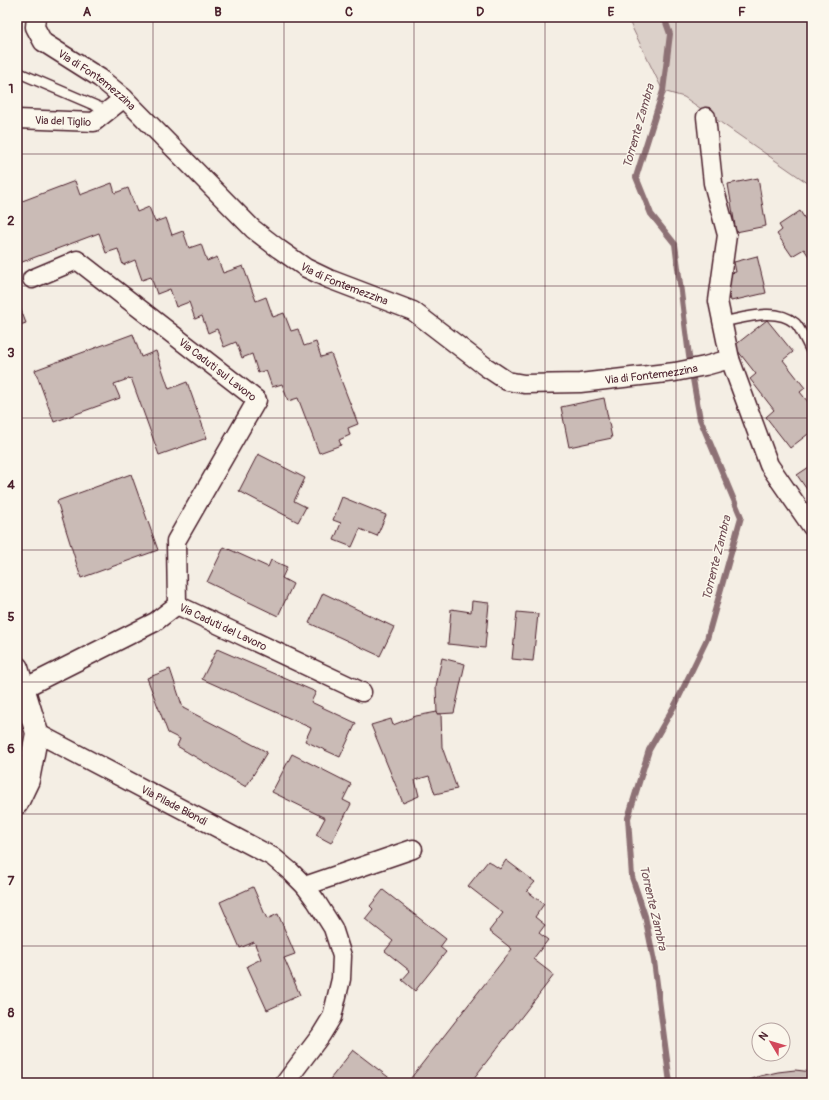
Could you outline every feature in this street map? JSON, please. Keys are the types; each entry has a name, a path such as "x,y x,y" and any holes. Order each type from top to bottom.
{"street":[{"name":"Via di Fontemezzina","path":"36,17 35,27 43,42 100,78 124,98 248,224 279,249 306,268 329,279 414,311 486,367 507,381 524,384 580,383 675,372 730,359"},
{"name":"Via del Tiglio","path":"17,119 94,122 124,98"},
{"path":"706,118 713,183 727,235 718,301 730,359 769,465 812,527"},
{"name":"Via Caduti sul Lavoro","path":"32,280 77,260 257,400 176,541 177,605"},
{"name":"Via Caduti del Lavoro","path":"24,688 155,622 177,605 362,692"},
{"path":"17,668 37,733 28,780 17,803"},
{"name":"Via Pilade Biondi","path":"37,733 273,857 292,872 305,886 333,928 342,956 341,979 332,1017 321,1035 285,1083"},
{"path":"305,886 413,850"}],"lane":[{"path":"17,72 108,111"},
{"path":"722,322 764,314 782,316 796,323 812,353"}],"shaded area":[{"path":"627,17 812,17 812,186 684,97 663,91"}],"building":[{"path":"758,178 766,226 736,232 728,184"},
{"path":"75,181 80,195 112,183 115,193 128,188 137,212 149,207 155,222 166,218 172,235 183,231 189,248 201,244 207,261 217,257 223,273 243,266 256,301 266,297 273,317 284,313 291,331 298,329 304,346 316,342 321,357 331,354 358,424 348,428 350,435 339,440 341,445 319,453 298,398 288,401 282,384 272,387 266,370 258,373 252,354 242,358 236,342 224,347 217,329 208,333 202,316 195,319 189,302 176,307 170,289 157,294 151,277 142,280 135,260 123,265 118,249 106,253 99,233 17,264 17,203"},
{"path":"800,211 812,230 812,261 804,249 792,256 777,234 782,230 779,225"},
{"path":"757,256 766,293 731,301 725,274 736,272 734,262"},
{"path":"17,300 26,323 17,326"},
{"path":"767,320 793,352 783,360 805,388 800,392 812,407 812,431 790,448 766,417 774,410 750,379 756,374 734,346"},
{"path":"133,334 141,357 156,351 169,389 187,382 207,438 159,455 131,378 114,384 120,398 54,422 35,370"},
{"path":"604,398 612,438 569,447 561,407"},
{"path":"258,454 305,478 294,501 306,507 298,522 239,491"},
{"path":"812,465 812,497 797,475"},
{"path":"131,474 158,550 81,578 57,501"},
{"path":"342,497 386,515 377,536 360,529 352,547 334,540 341,523 333,520"},
{"path":"224,547 268,567 271,560 287,567 282,578 293,584 278,616 207,582"},
{"path":"323,593 394,627 380,656 309,623"},
{"path":"472,601 489,603 485,648 448,644 451,609 471,612"},
{"path":"517,612 538,614 533,661 512,659"},
{"path":"217,649 316,692 311,702 356,723 340,757 305,741 311,728 202,679"},
{"path":"442,658 465,664 454,713 437,714 436,686"},
{"path":"170,669 183,708 267,752 246,787 177,746 180,739 168,733 147,678"},
{"path":"437,712 437,714 441,714 442,747 457,789 435,794 429,776 415,780 419,796 403,803 371,725 391,719 393,725 416,716"},
{"path":"292,754 351,784 343,800 351,804 331,843 316,835 325,818 272,792"},
{"path":"506,860 535,882 527,891 544,904 535,917 545,925 539,933 548,940 533,959 554,975 470,1083 407,1083 512,949 489,931 503,913 468,886 488,861 500,869"},
{"path":"253,887 267,919 278,914 295,954 284,958 300,995 267,1010 247,966 261,959 254,942 240,948 220,902"},
{"path":"383,890 446,939 440,947 446,952 415,991 402,980 410,971 385,951 393,941 365,919 373,909 370,906"},
{"path":"353,1050 396,1083 327,1083"},
{"path":"795,1070 812,1072 812,1083 742,1083 760,1076"}],"waterway":[{"name":"Torrente Zambra","path":"664,17 670,34 663,91 636,177 651,214 675,244 689,356 700,419 741,517 707,639 676,703 649,750 628,818 632,877 645,916 654,961 670,1083"}]}
